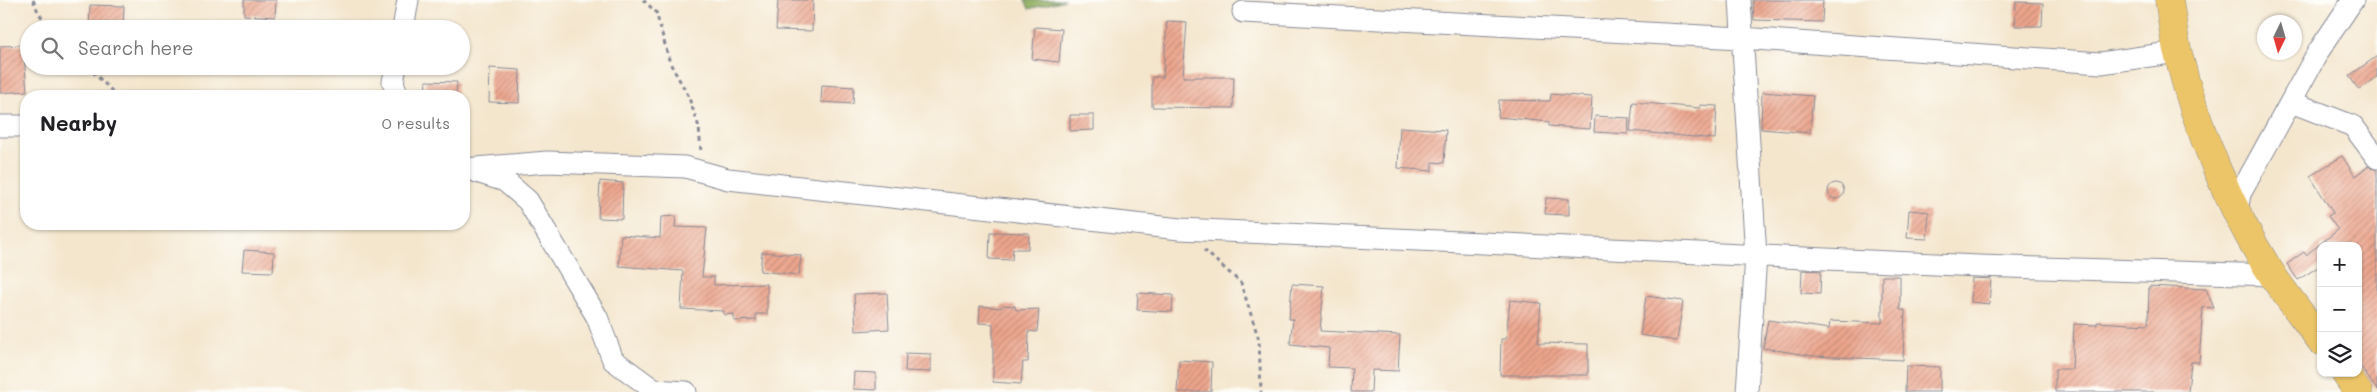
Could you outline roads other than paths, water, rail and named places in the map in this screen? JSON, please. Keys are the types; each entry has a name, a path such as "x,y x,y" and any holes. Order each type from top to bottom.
{"highway":[{"path":"2169,0 2177,52 2193,106 2237,212 2273,275 2317,336"},
{"path":"2348,377 2358,392"}],"street":[{"path":"405,20 408,0"},
{"path":"1740,0 1756,256 1747,392"},
{"path":"2237,212 2240,194 2318,52 2353,0"},
{"path":"1243,12 1741,38 2101,62 2177,52"},
{"path":"394,75 393,82 396,90"},
{"path":"2291,102 2353,126 2377,158"},
{"path":"0,126 20,126"},
{"path":"470,168 548,162 685,167 728,179 1180,229 1988,267 2273,275"},
{"path":"470,169 505,182 528,201 597,317 613,360 654,390 686,392"}]}
